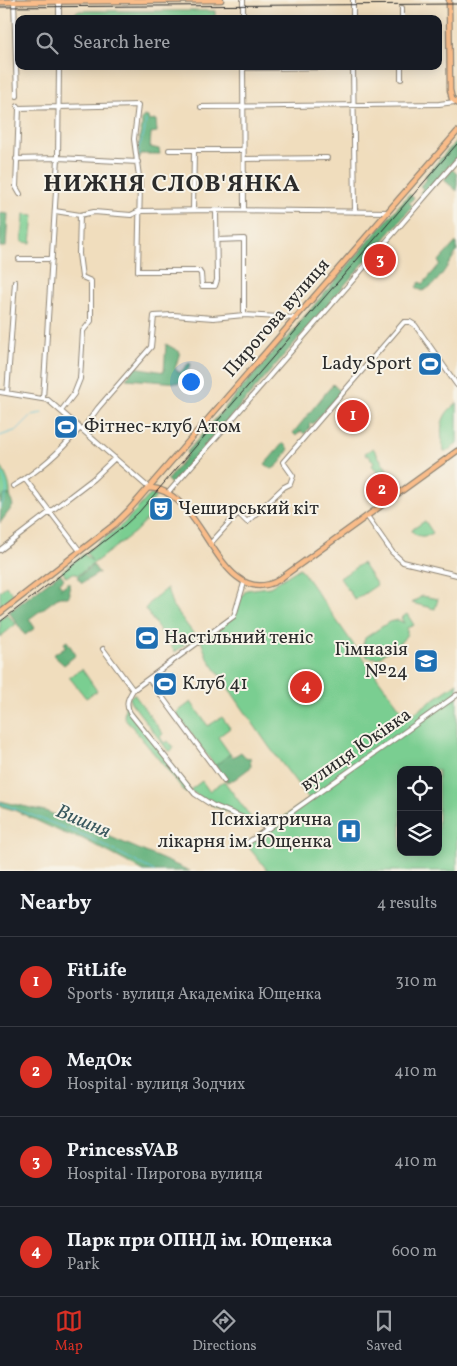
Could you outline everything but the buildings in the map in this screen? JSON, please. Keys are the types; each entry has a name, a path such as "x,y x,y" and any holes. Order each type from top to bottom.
{"main road":[{"path":"0,2 222,0"},
{"path":"449,0 450,90 452,99 456,103"},
{"name":"Пирогова вулиця","path":"0,613 123,517 457,132"},
{"path":"150,488 168,493 191,515 232,573 244,583 263,586 277,581 457,451"}],"street":[{"path":"243,0 243,15"},
{"path":"353,0 353,15"},
{"path":"14,1 15,48"},
{"path":"59,1 59,15"},
{"path":"402,8 402,15"},
{"path":"15,70 16,96"},
{"path":"43,399 58,158 59,70"},
{"path":"243,70 244,210"},
{"path":"353,70 355,212"},
{"path":"401,70 401,78"},
{"path":"201,107 456,103"},
{"path":"20,194 16,187 18,107 138,105 134,139 140,193 138,272 199,271 202,286 215,286 218,280 216,210"},
{"path":"169,150 244,150"},
{"path":"193,210 194,150"},
{"path":"16,159 58,158 138,162"},
{"path":"244,159 327,158"},
{"name":"Пирогова вулиця","path":"168,493 457,160"},
{"path":"55,211 80,215 94,212 131,215 139,211 193,210 388,212"},
{"path":"60,411 74,394 80,379 83,331 91,321 91,281 82,277 79,254 80,215"},
{"path":"217,240 244,239 244,315"},
{"path":"19,259 52,259"},
{"path":"7,393 15,282"},
{"path":"13,486 25,479 65,446 151,348 154,316 173,315 213,318 244,315 297,318"},
{"path":"210,544 238,513 247,522 284,487 290,484 293,476 283,462 404,322 410,322 415,325 457,384"},
{"path":"0,392 43,399 60,411 150,488"},
{"path":"0,550 93,479 114,458"},
{"path":"25,479 49,513 80,551"},
{"path":"367,516 392,552 403,562 457,575"},
{"path":"244,583 234,616 133,690 127,701 128,711 190,790 200,799 212,805 268,828"},
{"path":"103,649 133,690"},
{"path":"148,679 224,781"},
{"name":"вулиця Юківка","path":"246,844 457,696"}],"green space":[{"path":"77,11 215,11 215,15 69,15 75,14"},
{"path":"144,116 148,117 149,121 156,120 157,132 151,133 150,147 159,149 160,154 141,154 139,159 138,147 142,126 141,119"},
{"path":"457,140 457,157 423,196 420,193 423,189 420,186 427,178 425,176"},
{"path":"452,169 457,174 457,191 444,180"},
{"path":"409,194 414,198 409,203 413,206 172,485 167,480 188,454 186,453 284,339 286,340"},
{"path":"0,213 8,214 6,247 0,247"},
{"path":"24,214 34,215 31,243 22,242"},
{"path":"456,242 457,252 433,285 422,291 416,287 420,282 423,284 440,264 438,262"},
{"path":"166,344 180,352 175,369 180,373 189,363 191,364 179,383 126,379 135,367 164,372"},
{"path":"333,384 341,392 313,424 309,425 310,427 305,434 301,431 296,436 293,433"},
{"path":"457,403 457,444 446,452 444,451 442,440 442,423 447,413"},
{"path":"283,443 289,449 280,463 272,469 265,464"},
{"path":"373,448 388,471 380,476 372,465 374,463 365,453"},
{"path":"0,464 10,486 10,495 5,495 0,503"},
{"path":"153,494 156,497 146,508 152,514 135,532 78,575 73,573 66,577 62,571 84,554 92,561 86,552 123,524"},
{"path":"5,495 10,495 13,506 0,523 1,498"},
{"path":"425,521 433,533 422,536 416,535 412,531 413,529"},
{"path":"362,563 377,585 355,600 340,578"},
{"path":"93,565 99,573 82,583 77,577"},
{"path":"300,568 407,718 457,683 457,871 268,871 246,844 309,799 270,748 207,657 201,641 234,616 246,590 270,587"},
{"path":"60,573 64,579 59,583 62,587 60,589 69,582 70,594 68,597 59,597 29,619 35,628 25,635 9,612"},
{"path":"6,586 15,596 0,607 0,591"},
{"path":"167,588 172,605 196,637 175,652 145,609 153,599"},
{"path":"422,596 438,599 435,609 412,603"},
{"path":"7,614 16,624 0,637 0,619"},
{"path":"407,614 414,625 407,628 407,634 402,641 378,658 367,657 362,649 365,638 389,622 398,620 404,623 401,618"},
{"path":"67,641 76,655 64,665 53,655 66,646 64,643"},
{"path":"82,669 97,691 86,698 69,677"},
{"path":"134,694 163,734 160,737 164,743 168,741 174,748 169,752 130,701 130,697"},
{"path":"127,701 127,707 190,790 186,793 124,717"},
{"path":"191,702 208,726 222,717 230,728 218,737 230,754 215,766 176,713"},
{"path":"241,752 247,759 250,757 251,767 235,779 227,782 215,766 230,754 233,757"},
{"path":"202,781 209,791 224,781 256,824 212,805 190,790"},
{"path":"0,801 45,811 190,871 144,871 81,838 63,833 14,810 0,806"}],"waterway":[{"path":"139,156 139,147 144,134 146,120"},
{"path":"0,436 17,430 32,415 42,413"},
{"path":"0,470 7,489 0,507"},
{"name":"Вишня","path":"0,803 86,836 154,871"}],"tram line":[{"path":"0,7 457,4"},
{"path":"0,622 125,525 139,512 457,144"}],"place":[{"name":"PrincessVAB","path":"380,260"},
{"name":"Lady Sport","path":"430,364"},
{"name":"FitLife","path":"353,416"},
{"name":"Фітнес-клуб Атом","path":"66,427"},
{"name":"МедОк","path":"382,490"},
{"name":"Чеширський кіт","path":"161,509"},
{"name":"Настільний теніс","path":"147,638"},
{"name":"Гімназія №24","path":"426,661"},
{"name":"Клуб 41","path":"165,684"},
{"name":"Парк при ОПНД ім. Ющенка","path":"306,687"},
{"name":"Психіатрична лікарня ім. Ющенка","path":"349,831"}],"district":[{"name":"НИЖНЯ СЛОВ'ЯНКА","path":"172,185"}]}
